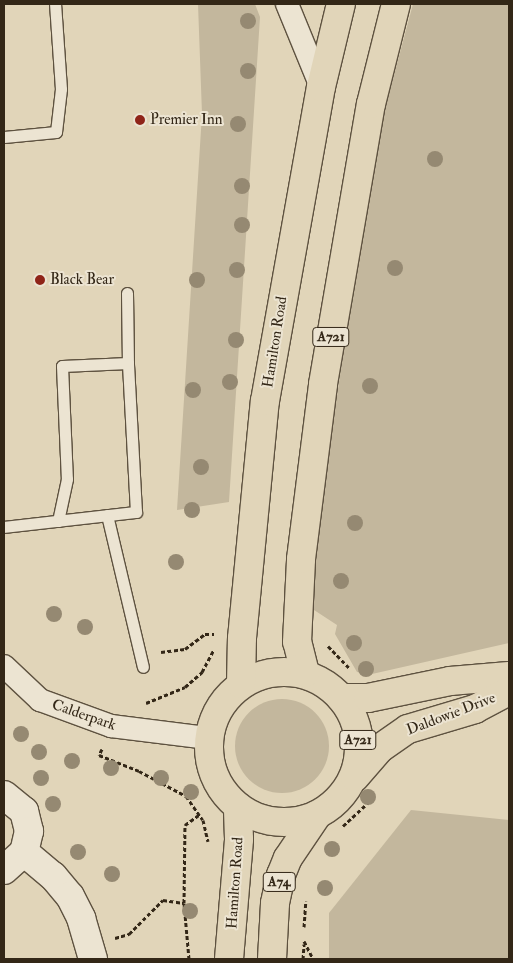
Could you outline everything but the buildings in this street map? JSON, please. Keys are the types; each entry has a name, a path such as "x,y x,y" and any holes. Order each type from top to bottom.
{"main road":[{"name":"Hamilton Road","path":"241,684 242,638 265,401 321,87 341,4"},
{"name":"A721","path":"305,673 297,642 301,559 324,384 371,104 396,4"},
{"name":"A721","path":"288,671 305,673 327,685 341,698 352,714 358,733 362,788 318,815 297,822 274,822 251,816 238,807 219,787 211,767 208,738 223,701 241,684 263,674 288,671"},
{"path":"341,698 368,698 450,681 509,676"},
{"name":"Daldowie Drive","path":"362,788 379,749 408,729 475,709 509,691"},
{"name":"Hamilton Road","path":"229,959 239,839 238,807"},
{"name":"A74","path":"272,959 275,903 281,874 288,858 318,815"}],"street":[{"path":"286,4 321,87"},
{"name":"Calderpark","path":"4,666 40,700 111,726 208,738"},
{"path":"4,795 24,811 30,831 24,852 4,870"},
{"path":"24,852 53,876 70,896 91,952"}],"lane":[{"path":"4,138 56,132 61,89 55,4"},
{"path":"4,528 136,512 128,363 127,293"},
{"path":"58,521 67,479 62,366 128,363"},
{"path":"107,515 143,667"}],"path":[{"path":"216,640 218,625"},
{"path":"140,654 185,649 205,634 217,634"},
{"path":"324,642 350,669 358,670"},
{"path":"141,704 166,697 185,687 202,672 216,646"},
{"path":"111,726 100,755 139,770 186,796 199,815 208,850"},
{"path":"338,832 362,788"},
{"path":"189,959 184,902 184,825 199,815"},
{"path":"303,959 306,898"},
{"path":"91,952 129,934 163,900 184,902"},
{"path":"304,941 313,957"}],"shaded area":[{"path":"198,4 255,4 260,17 229,502 177,510 202,114"},
{"path":"413,4 509,4 509,643 372,674 357,672 335,634 337,625 314,610 310,582 371,161"},
{"path":"282,699 300,703 315,713 325,728 329,746 325,764 315,779 300,789 282,793 264,789 249,779 239,764 235,746 239,728 249,713 264,703"},
{"path":"411,810 509,820 509,959 329,959 329,913"}],"place":[{"name":"Premier Inn","path":"140,120"},
{"name":"Black Bear","path":"40,280"}]}
